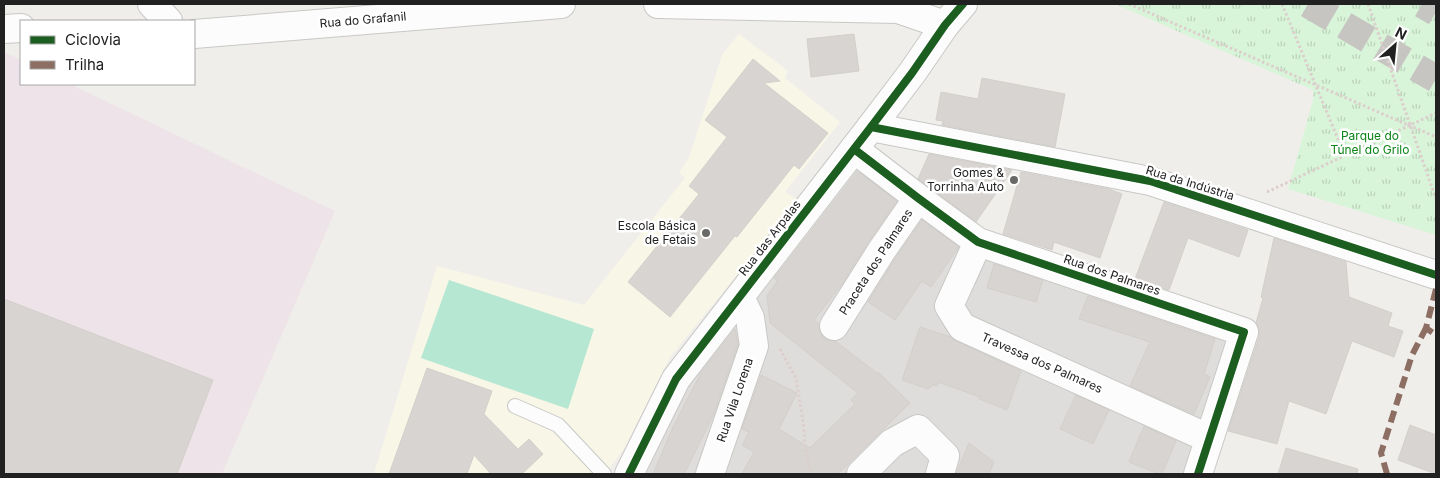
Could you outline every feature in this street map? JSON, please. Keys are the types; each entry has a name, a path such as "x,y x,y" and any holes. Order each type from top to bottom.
{"street":[{"path":"152,4 167,20"},
{"name":"Rua do Grafanil","path":"195,34 561,4"},
{"path":"658,4 898,9 945,25"},
{"name":"Rua das Arpalas","path":"628,474 676,379 871,127 945,25 963,4"},
{"path":"4,28 20,28"},
{"name":"Rua da Indústria","path":"871,127 1150,181 1436,276"},
{"name":"Rua dos Palmares","path":"854,149 978,242 1244,332 1208,438 1198,474"},
{"name":"Praceta dos Palmares","path":"834,326 882,250 918,198"},
{"name":"Travessa dos Palmares","path":"978,242 949,306 962,327 1208,438"},
{"name":"Rua Vila Lorena","path":"710,474 754,346 750,318 740,296"},
{"path":"861,474 892,443 918,429 945,456 940,474"}],"lane":[{"path":"515,406 558,424 604,474"}],"path":[{"path":"1129,4 1436,137"},
{"path":"1282,4 1345,156"},
{"path":"1368,4 1436,199"},
{"path":"1267,192 1436,113"},
{"path":"779,347 796,378 806,454 812,474"}],"shaded area":[{"name":"Escola Básica de Fetais","path":"739,34 788,71 785,78 840,122 785,192 798,200 670,357 625,447 608,470 603,474 374,474 437,266 584,305 685,178 679,172 689,158 722,55"},
{"path":"4,52 20,60 20,85 72,85 335,211 222,474 4,474"},
{"path":"864,170 912,211 1228,333 1185,474 646,474 686,385 751,304"}],"green space":[{"name":"Parque do Túnel do Grilo","path":"1115,4 1436,4 1436,235 1288,189 1313,100 1313,90"},
{"path":"449,280 594,329 568,409 421,358"}],"building":[{"path":"854,34 859,71 811,77 807,39"},
{"path":"753,59 780,81 764,83 828,133 799,169 794,165 670,317 628,282 699,194 689,186 727,137 705,120"},
{"path":"982,78 1065,94 1055,147 942,125 943,121 936,120 941,92 978,99"},
{"path":"929,154 1012,170 976,222 918,179"},
{"path":"857,171 897,201 842,284 814,320 819,324 820,333 825,339 835,341 878,372 910,403 838,474 742,474 754,452 742,445 749,432 742,429 761,375 797,393 779,429 810,448 855,404 851,400 858,393 770,323 767,296 777,281 774,278"},
{"path":"1021,172 1109,189 1122,194 1100,258 1054,242 1052,250 1003,234"},
{"path":"1164,202 1248,230 1239,257 1188,238 1169,290 1135,279"},
{"path":"922,220 959,247 931,287 922,281 895,320 868,302"},
{"path":"1274,238 1346,262 1349,297 1392,313 1388,326 1403,331 1394,357 1352,341 1326,414 1289,401 1277,444 1228,431 1259,337 1259,329 1256,323 1263,298 1261,297"},
{"path":"994,264 1043,280 1036,302 987,288"},
{"path":"1088,296 1215,339 1204,374 1210,377 1194,414 1130,386 1150,342 1079,319"},
{"path":"4,299 213,380 177,474 4,474"},
{"path":"920,327 951,337 1021,371 1007,410 979,399 980,397 938,382 937,386 933,385 928,389 902,380"},
{"path":"735,329 738,344 713,416 684,474 653,474 673,427 701,373"},
{"path":"427,368 492,391 484,414 518,449 529,439 543,454 522,474 491,474 474,455 467,474 389,474"},
{"path":"1076,395 1109,410 1093,444 1060,429"},
{"path":"1410,425 1436,435 1436,474 1398,460"},
{"path":"1144,426 1176,441 1162,474 1129,462"},
{"path":"969,443 994,462 989,474 956,474"},
{"path":"1286,448 1358,469 1357,474 1278,474"}],"tunnel":[{"path":"1308,4 1436,79"},
{"path":"1422,4 1436,12"}],"marked path":[{"path":"1436,289 1426,328 1436,335"},
{"path":"1387,474 1381,453 1412,355 1426,328"}],"cycle path":[{"path":"629,474 676,379 871,127 945,25 963,4"},
{"path":"871,127 1150,181 1436,275"},
{"path":"854,149 978,242 1244,332 1198,474"}],"place":[{"name":"Gomes & Torrinha Auto","path":"1014,180"},
{"name":"Escola Básica de Fetais","path":"706,233"}]}
